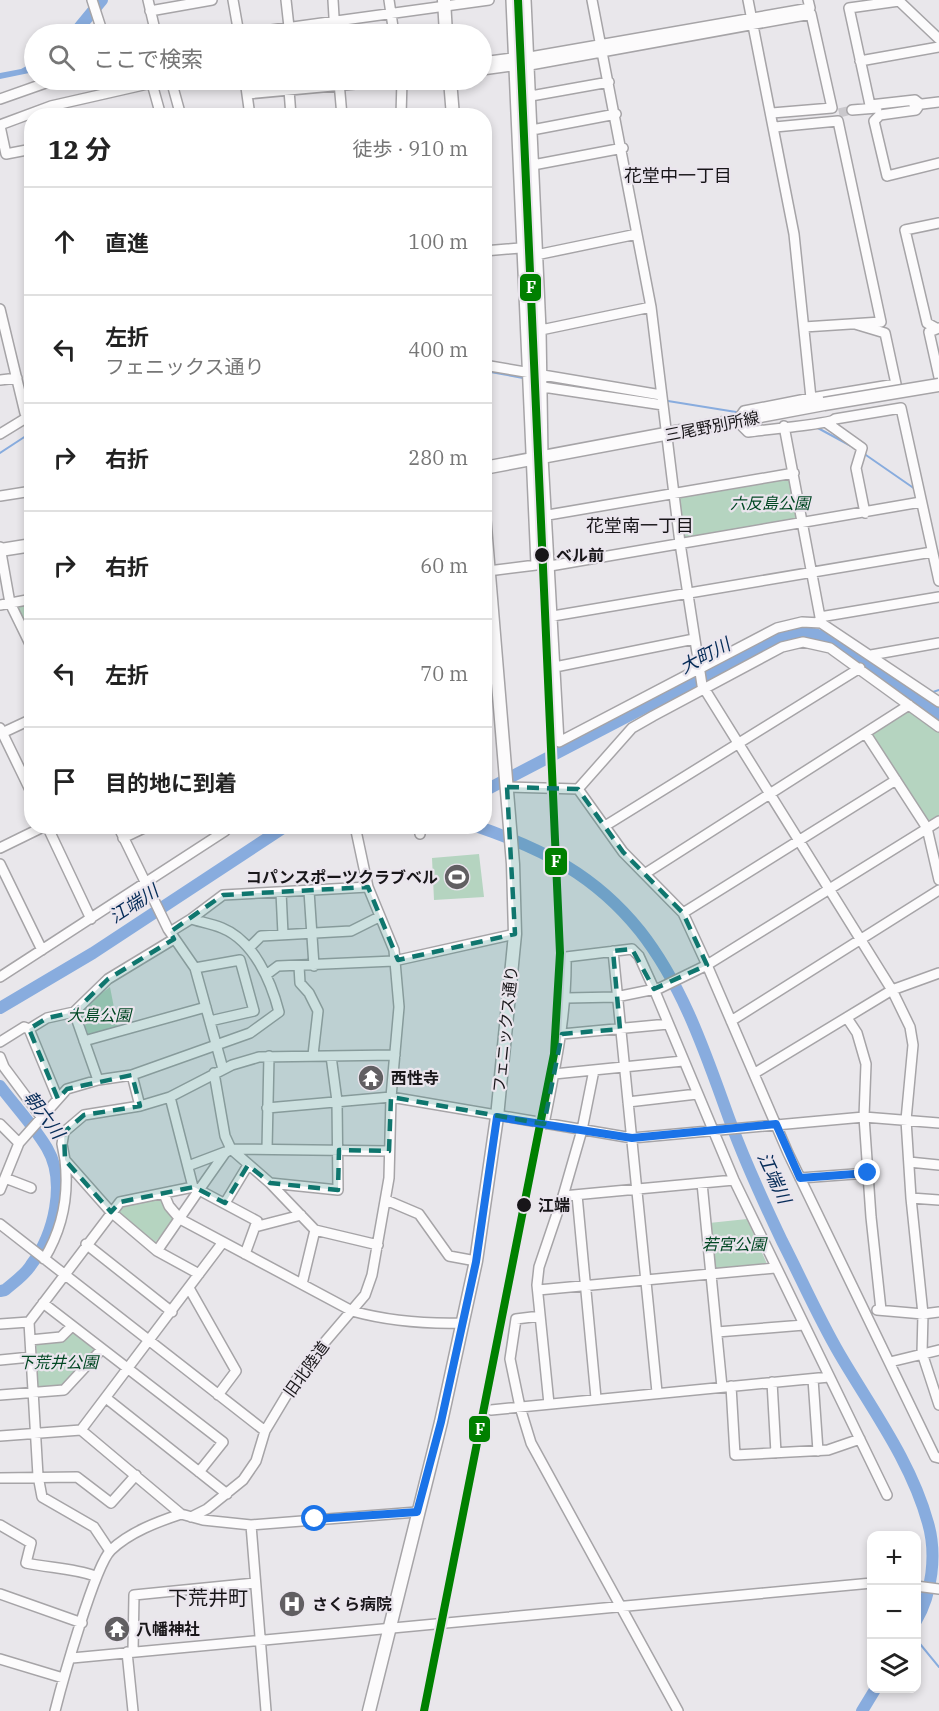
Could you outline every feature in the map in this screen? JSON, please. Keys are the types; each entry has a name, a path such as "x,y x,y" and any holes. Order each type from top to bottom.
{"main road":[{"path":"444,3 445,24"},
{"path":"451,90 452,108"},
{"name":"三尾野別所線","path":"492,466 824,404 939,385"},
{"path":"0,549 24,546"},
{"name":"フェニックス通り","path":"369,1711 441,1422 463,1323 476,1262 497,1117 515,933 507,780 492,615"}],"street":[{"path":"148,0 153,24"},
{"path":"150,11 212,0"},
{"path":"233,0 238,24"},
{"path":"286,0 290,24"},
{"path":"333,0 334,24"},
{"path":"389,0 393,24"},
{"path":"312,24 444,3 489,0"},
{"path":"492,570 536,565 520,248 511,0"},
{"path":"526,0 541,330 543,457 559,742 699,673 788,624 821,620 939,597"},
{"path":"592,0 623,147 651,307 680,543 702,687 892,990 910,1027 913,1046 906,1120 911,1198 923,1314 922,1353 937,1389 939,1405"},
{"path":"748,0 794,234 811,398"},
{"path":"92,1 101,24"},
{"path":"920,104 915,100 870,105 849,8 899,1 939,39"},
{"path":"530,61 752,22 810,7 832,108 773,120"},
{"path":"860,61 939,47"},
{"path":"492,62 512,62"},
{"path":"492,67 512,62"},
{"path":"531,96 609,82"},
{"path":"0,99 26,90"},
{"path":"46,108 116,90"},
{"path":"154,90 159,108"},
{"path":"174,90 179,108"},
{"path":"246,90 249,108"},
{"path":"247,94 289,90 290,108"},
{"path":"340,90 341,108"},
{"path":"401,108 402,90"},
{"path":"852,110 939,102"},
{"path":"920,104 916,110 880,115 874,121 887,176 939,163"},
{"path":"773,120 839,113"},
{"path":"532,130 616,114"},
{"path":"24,117 0,126 6,154 24,150"},
{"path":"773,120 838,121 881,322 804,327"},
{"path":"533,165 623,147"},
{"path":"938,328 927,323 905,230 939,225"},
{"path":"536,255 637,234"},
{"path":"492,250 520,248"},
{"path":"541,330 651,307"},
{"path":"0,313 24,398"},
{"path":"854,322 859,327 885,333 939,582"},
{"path":"938,328 929,332 939,377"},
{"path":"492,366 542,374 662,400"},
{"path":"0,380 17,378"},
{"path":"896,384 744,411 737,421 748,432 784,426 827,423 835,419 901,408"},
{"path":"543,387 662,400"},
{"path":"0,434 24,420"},
{"path":"827,423 862,448 856,468 865,513"},
{"path":"784,426 821,620 932,698"},
{"path":"548,515 794,473"},
{"path":"0,496 24,492"},
{"path":"550,566 921,502"},
{"path":"0,549 5,604 24,635"},
{"path":"553,616 932,552"},
{"path":"5,604 24,600"},
{"path":"555,667 694,639"},
{"path":"578,789 632,728 702,687 793,643 822,645 860,668 939,727"},
{"path":"871,655 939,643"},
{"path":"605,826 860,668"},
{"path":"646,873 909,705"},
{"path":"24,722 1,732 24,778"},
{"path":"866,734 927,828 939,880"},
{"path":"507,780 578,789 623,852 683,913 800,1178 935,1457 939,1458"},
{"path":"683,913 896,780"},
{"path":"567,998 616,997 657,989 705,966 939,820"},
{"path":"0,848 29,834"},
{"path":"50,834 92,919"},
{"path":"121,834 170,932 195,969 216,1044 228,1150 270,1183 315,1230 378,1245"},
{"path":"123,838 131,834"},
{"path":"1,975 146,886 221,834"},
{"name":"旧北陸道","path":"110,1551 133,1534 207,1509 243,1480 256,1461 265,1431 311,1359 365,1295 378,1245 386,1200 391,1097 399,1007 396,960 368,887 357,834"},
{"path":"0,864 42,950"},
{"path":"0,1042 24,1027 29,1029 47,1018 74,1012 108,979 223,895 368,887"},
{"path":"731,1021 939,890"},
{"path":"309,891 314,966"},
{"path":"281,892 283,934"},
{"path":"249,948 261,936 351,931 379,917"},
{"path":"0,1190 22,1141 67,1089 98,1080 132,1075 250,1033 279,1012 266,975 249,948 225,929 191,919"},
{"path":"266,975 278,966 314,966 396,960 515,933"},
{"path":"544,1124 567,998 566,957 632,949 639,956 657,989 668,1024 697,1094 715,1130 734,1180 887,1495"},
{"path":"613,951 616,997 639,1188 657,1392"},
{"path":"195,969 240,960 254,1011 210,1021"},
{"path":"299,966 300,983 309,993 318,1011 313,1055"},
{"path":"755,1073 892,990 939,973"},
{"path":"84,1041 206,1007"},
{"path":"74,1012 98,1080"},
{"path":"847,1018 857,1033 866,1064 864,1117 880,1310"},
{"path":"562,1034 668,1024"},
{"path":"29,1029 58,1099"},
{"path":"43,1258 63,1217 67,1194 62,1144 64,1132 84,1115 140,1106 170,1097 218,1071 269,1056 395,1055"},
{"path":"267,1149 269,1056"},
{"path":"270,1183 338,1190 337,1101 331,1056"},
{"path":"0,1057 4,1067 41,1120"},
{"path":"554,1074 683,1061"},
{"path":"549,1404 538,1290 539,1268 582,1130 594,1070"},
{"path":"132,1075 140,1106"},
{"path":"628,1102 697,1094"},
{"path":"170,1097 196,1189"},
{"path":"267,1108 391,1097 497,1117 632,1138 864,1117 939,1123"},
{"path":"0,1124 22,1141"},
{"path":"158,1251 180,1219 196,1189 228,1150"},
{"path":"188,1166 228,1150 389,1151"},
{"path":"65,1160 111,1212 158,1251 199,1275"},
{"path":"909,1162 939,1165"},
{"path":"225,1203 248,1165"},
{"path":"800,1178 868,1173"},
{"path":"5,1178 31,1188"},
{"path":"563,1196 734,1180"},
{"path":"702,1184 717,1332 727,1387 735,1455 828,1450 860,1439"},
{"path":"55,1711 95,1576 110,1551 94,1527 42,1497 38,1476 29,1322 63,1274 120,1202 196,1189 257,1221 245,1254"},
{"path":"164,1194 169,1206 180,1219 352,1311 374,1317 434,1324 463,1323"},
{"path":"577,1195 596,1398"},
{"path":"911,1198 939,1200"},
{"path":"386,1200 419,1214 449,1256 476,1262"},
{"path":"255,1227 301,1215"},
{"path":"0,1224 265,1431"},
{"path":"302,1284 315,1230"},
{"path":"81,1430 223,1242"},
{"path":"87,1244 172,1312"},
{"path":"538,1290 775,1268"},
{"path":"189,1288 236,1371 218,1395"},
{"path":"43,1303 223,1442 199,1472"},
{"path":"866,1312 880,1310 923,1314 939,1312"},
{"path":"540,1316 516,1319 510,1359 520,1407 536,1452 678,1711"},
{"path":"0,1324 29,1322"},
{"path":"717,1332 804,1325"},
{"path":"30,1340 65,1336 72,1326"},
{"path":"0,1395 64,1390 102,1349"},
{"path":"890,1362 939,1350"},
{"path":"0,1359 31,1357"},
{"path":"491,1410 829,1377"},
{"path":"813,1379 818,1451"},
{"path":"772,1382 776,1453"},
{"path":"106,1398 227,1494"},
{"path":"0,1436 81,1430 186,1515 222,1524 251,1525 417,1512"},
{"path":"0,1478 77,1477 111,1503 136,1475"},
{"path":"0,1525 31,1543 26,1563 53,1569 77,1569 95,1576"},
{"path":"251,1525 266,1711"},
{"path":"133,1711 130,1652 134,1595 255,1583"},
{"path":"72,1658 867,1583"},
{"path":"921,1587 939,1589"},
{"path":"0,1594 82,1623"},
{"path":"0,1659 63,1678"}],"highlighted area":[{"path":"507,787 578,789 623,852 683,913 707,965 654,989 632,949 613,951 620,1029 562,1034 544,1124 391,1097 389,1151 339,1150 338,1190 270,1183 248,1165 225,1203 194,1187 120,1202 111,1212 65,1160 64,1132 84,1115 140,1106 132,1075 67,1089 58,1099 29,1029 47,1018 74,1012 108,979 174,939 170,932 223,895 368,887 398,960 515,934"}],"green space":[{"name":"六反島公園","path":"791,476 799,521 683,539 677,495"},
{"path":"24,604 24,624 16,606"},
{"path":"909,705 939,727 939,815 926,823 869,735"},
{"name":"コパンスポーツクラブベル","path":"479,854 484,897 434,900 432,858"},
{"name":"大島公園","path":"110,987 118,1028 89,1036 78,1010"},
{"path":"159,1197 173,1220 154,1244 118,1211 126,1205"},
{"name":"若宮公園","path":"747,1219 767,1264 714,1270 709,1223"},
{"name":"下荒井公園","path":"72,1332 98,1351 68,1385 38,1390 36,1340"}],"water":[{"path":"24,67 24,74 0,79 0,73"}],"waterway":[{"path":"82,24 102,0"},
{"path":"492,372 523,378"},
{"path":"546,382 656,399"},
{"path":"668,401 736,412"},
{"path":"816,427 851,446"},
{"path":"0,453 24,437"},
{"path":"863,453 915,489"},
{"name":"大町川","path":"492,787 772,641 798,634 813,634 842,646 939,714"},
{"path":"930,693 939,690"},
{"name":"大町川","path":"923,703 927,697"},
{"name":"江端川","path":"492,832 524,844 566,866 605,894 640,931 669,975 703,1047 742,1151 782,1241 831,1339 901,1456 921,1500 931,1535 932,1548 929,1586 921,1610"},
{"name":"江端川","path":"0,1008 93,953 274,834"},
{"name":"朝六川","path":"0,1086 47,1148 53,1162 57,1192 51,1224 39,1253 22,1275 5,1290 0,1291"},
{"path":"921,1645 939,1667"},
{"name":"江端川","path":"862,1711 873,1693"}],"tunnel":[{"path":"839,113 852,110"}],"transit line":[{"name":"F","path":"424,1711 554,1054 560,953 518,0"}],"place":[{"name":"ベル前","path":"542,555"},
{"name":"コパンスポーツクラブベル","path":"457,877"},
{"name":"西性寺","path":"371,1078"},
{"name":"江端","path":"524,1205"},
{"name":"さくら病院","path":"292,1604"},
{"name":"八幡神社","path":"117,1629"}],"district":[{"name":"花堂中一丁目","path":"678,176"},
{"name":"花堂南一丁目","path":"640,526"},
{"name":"下荒井町","path":"208,1598"}],"route":[{"path":"315,1519 417,1512 441,1422 476,1262 497,1117 632,1138 776,1124 800,1178 868,1173"}]}
